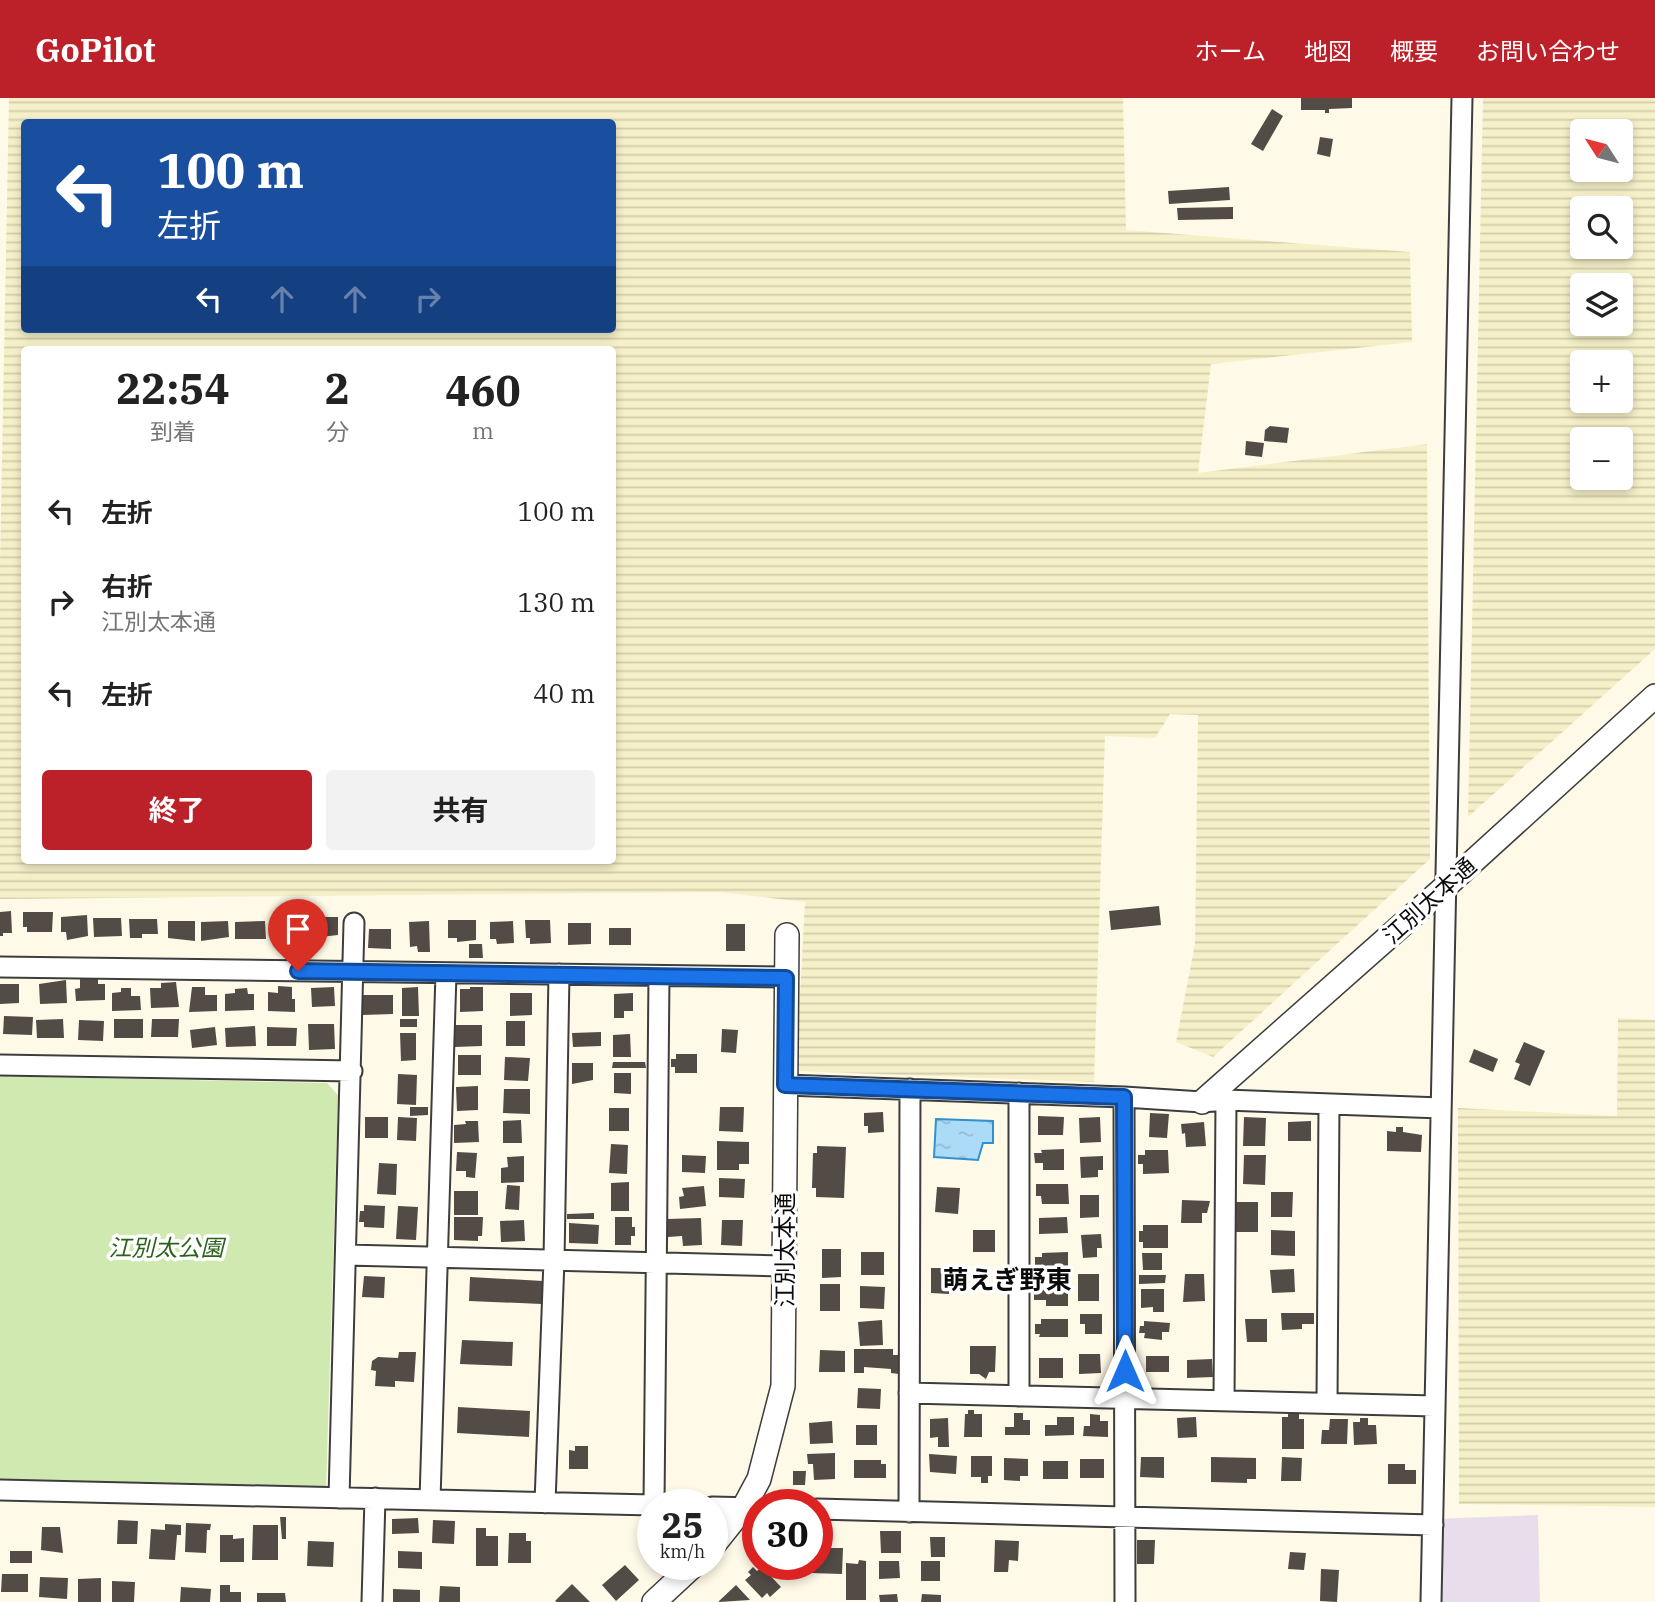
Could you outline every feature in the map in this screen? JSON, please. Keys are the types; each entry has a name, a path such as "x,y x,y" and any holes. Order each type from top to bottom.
{"street":[{"path":"1431,1602 1462,98"},
{"name":"江別太本通","path":"1202,1102 1655,696"},
{"path":"339,1498 354,923"},
{"name":"江別太本通","path":"756,1489 783,1386 787,935"},
{"path":"0,967 786,978"},
{"path":"430,1500 446,973"},
{"path":"545,1503 554,1260 559,974"},
{"path":"653,1489 659,976"},
{"path":"0,1065 352,1071"},
{"path":"785,1085 1202,1102 1226,1100 1441,1108"},
{"path":"909,1511 910,1090"},
{"path":"1019,1093 1019,1396"},
{"path":"1124,1097 1125,1602"},
{"path":"1224,1401 1226,1100"},
{"path":"1327,1404 1329,1104"},
{"path":"346,1255 784,1266"},
{"path":"909,1393 1435,1406"},
{"path":"0,1490 637,1505"},
{"path":"372,1602 375,1498"},
{"path":"833,1509 1433,1525"},
{"name":"江別太本通","path":"728,1531 742,1516"},
{"path":"654,1602 678,1580"}],"shaded area":[{"path":"9,98 1123,98 1126,230 1410,252 1412,342 1211,364 1198,473 1427,444 1430,859 1213,1057 1176,1042 1195,944 1198,715 1170,714 1155,738 1105,736 1094,1082 796,1071 805,902 719,892 0,899 0,564"},
{"path":"1483,98 1655,98 1655,649 1468,817"},
{"path":"1618,1018 1655,1020 1655,1507 1459,1504 1458,1108 1617,1116"},
{"path":"1538,1515 1540,1602 1436,1602 1433,1519"}],"green space":[{"name":"江別太公園","path":"0,1076 327,1083 338,1095 326,1490 0,1480"}],"water":[{"path":"936,1119 993,1121 993,1143 983,1143 978,1160 934,1157"}],"building":[{"path":"1301,98 1352,98 1352,108 1329,109 1329,113 1325,113 1325,110 1301,110"},
{"path":"1272,109 1283,116 1263,151 1251,144"},
{"path":"1320,137 1333,139 1330,157 1317,154"},
{"path":"1229,187 1230,200 1169,204 1168,191"},
{"path":"1233,207 1233,219 1178,220 1177,208"},
{"path":"1270,426 1289,428 1287,443 1264,441 1265,430"},
{"path":"1246,441 1264,443 1262,457 1245,455"},
{"path":"1159,906 1161,925 1111,930 1109,911"},
{"path":"11,911 12,933 3,933 3,936 0,936 0,912"},
{"path":"23,912 53,912 52,932 27,932 27,927 23,927"},
{"path":"87,915 88,936 67,940 66,932 61,932 61,917"},
{"path":"311,917 338,917 338,935 311,938"},
{"path":"93,918 121,918 122,936 94,937"},
{"path":"129,919 157,919 158,934 142,934 142,938 130,938"},
{"path":"448,920 476,920 476,940 457,942 457,938 448,938"},
{"path":"525,920 550,920 551,943 530,944 530,938 526,938"},
{"path":"168,921 195,921 195,941 168,938"},
{"path":"228,921 229,937 201,941 201,922"},
{"path":"265,921 266,939 235,939 235,922"},
{"path":"300,921 301,939 273,942 272,923"},
{"path":"429,921 430,952 418,952 417,946 410,947 409,922"},
{"path":"513,921 514,943 497,944 496,939 490,939 490,922"},
{"path":"568,923 591,923 591,944 568,945"},
{"path":"726,924 745,924 745,951 726,951"},
{"path":"609,928 631,928 631,945 609,945"},
{"path":"369,929 391,929 391,949 368,948"},
{"path":"469,944 482,944 483,958 469,958"},
{"path":"80,979 98,979 98,984 105,984 105,1000 76,1001 75,989 80,988"},
{"path":"66,980 67,1003 40,1004 39,984"},
{"path":"176,982 179,1007 151,1008 150,988 161,988 161,983"},
{"path":"0,984 19,984 19,1003 0,1004"},
{"path":"278,986 292,987 295,1012 268,1011 268,992 278,993"},
{"path":"192,987 205,987 205,995 217,995 217,1011 189,1012"},
{"path":"334,987 335,1006 312,1007 311,988"},
{"path":"418,987 419,1016 402,1016 402,988"},
{"path":"483,987 483,1011 460,1012 460,989"},
{"path":"121,988 131,988 131,996 140,996 141,1010 112,1011 112,993 121,992"},
{"path":"247,988 248,994 254,994 254,1010 225,1011 225,994 235,993 235,989"},
{"path":"510,993 532,993 532,1015 510,1016"},
{"path":"633,993 633,1011 624,1011 624,1018 614,1018 614,994"},
{"path":"363,995 393,995 393,1014 363,1015"},
{"path":"4,1016 33,1017 32,1035 3,1034"},
{"path":"63,1019 64,1038 37,1038 36,1020"},
{"path":"114,1019 143,1019 143,1038 114,1038"},
{"path":"152,1019 179,1019 178,1037 151,1037"},
{"path":"400,1019 417,1019 417,1027 400,1027"},
{"path":"79,1020 104,1021 103,1041 78,1040"},
{"path":"506,1021 525,1021 525,1046 506,1046"},
{"path":"308,1024 334,1024 335,1049 309,1050"},
{"path":"454,1025 482,1025 482,1046 455,1047"},
{"path":"255,1026 256,1046 226,1047 225,1028"},
{"path":"215,1027 217,1045 192,1048 190,1030"},
{"path":"267,1027 297,1028 296,1046 267,1046"},
{"path":"722,1029 738,1030 736,1053 721,1052"},
{"path":"601,1032 601,1046 573,1047 572,1033"},
{"path":"400,1033 416,1033 416,1060 401,1061"},
{"path":"630,1034 631,1057 613,1057 613,1035"},
{"path":"1524,1042 1545,1051 1530,1086 1514,1079 1520,1064 1515,1062"},
{"path":"1474,1049 1498,1059 1493,1072 1469,1062"},
{"path":"676,1054 697,1054 697,1073 675,1073 675,1067 671,1067 671,1059 676,1059"},
{"path":"458,1055 481,1055 481,1075 458,1075"},
{"path":"505,1057 530,1058 528,1081 504,1080"},
{"path":"613,1062 645,1062 646,1068 612,1068"},
{"path":"572,1063 593,1063 593,1080 572,1084"},
{"path":"614,1073 631,1073 631,1094 614,1093"},
{"path":"398,1074 417,1075 416,1105 397,1104"},
{"path":"478,1086 478,1110 457,1111 456,1087"},
{"path":"504,1089 530,1089 530,1114 503,1113"},
{"path":"410,1107 428,1107 428,1115 410,1116"},
{"path":"720,1107 744,1107 743,1132 719,1131"},
{"path":"609,1108 629,1108 629,1131 609,1131"},
{"path":"883,1112 884,1132 868,1133 868,1126 864,1126 864,1113"},
{"path":"1150,1113 1169,1114 1167,1138 1149,1137"},
{"path":"1038,1116 1064,1117 1063,1135 1038,1135"},
{"path":"365,1117 388,1117 388,1138 365,1138"},
{"path":"398,1117 417,1118 416,1141 397,1140"},
{"path":"1100,1117 1101,1142 1080,1143 1079,1118"},
{"path":"1244,1117 1266,1118 1265,1146 1243,1146"},
{"path":"521,1120 522,1143 503,1143 503,1121"},
{"path":"465,1121 478,1121 479,1142 454,1143 454,1125 466,1124"},
{"path":"1311,1121 1311,1141 1288,1141 1288,1122"},
{"path":"1204,1122 1206,1146 1186,1147 1181,1124"},
{"path":"1396,1127 1403,1127 1403,1132 1422,1135 1421,1152 1387,1151 1387,1131 1396,1132"},
{"path":"717,1141 749,1142 749,1164 739,1164 739,1170 717,1170"},
{"path":"611,1144 628,1145 627,1174 609,1173"},
{"path":"817,1146 846,1147 844,1198 816,1197 816,1188 812,1188 813,1153 817,1153"},
{"path":"1064,1149 1064,1170 1043,1170 1043,1163 1035,1163 1034,1153"},
{"path":"1145,1150 1168,1150 1169,1173 1143,1174 1143,1164 1138,1164 1138,1155 1145,1155"},
{"path":"457,1152 477,1153 475,1178 466,1177 466,1171 456,1171"},
{"path":"682,1155 706,1156 705,1173 682,1172"},
{"path":"1244,1155 1266,1155 1265,1185 1243,1184"},
{"path":"524,1156 524,1182 501,1183 501,1168 508,1167 507,1157"},
{"path":"1103,1156 1103,1170 1098,1170 1098,1177 1081,1178 1080,1157"},
{"path":"379,1163 397,1164 396,1195 377,1194"},
{"path":"719,1178 745,1179 744,1198 719,1197"},
{"path":"629,1182 629,1211 611,1211 611,1183"},
{"path":"1036,1184 1068,1184 1069,1204 1042,1204 1041,1196 1036,1196"},
{"path":"507,1185 520,1186 519,1210 505,1209"},
{"path":"704,1186 706,1206 680,1209 679,1197 684,1196 682,1188"},
{"path":"937,1187 960,1188 958,1214 935,1212"},
{"path":"454,1191 478,1191 478,1215 454,1215"},
{"path":"1271,1192 1293,1192 1292,1217 1271,1217"},
{"path":"1080,1195 1099,1195 1099,1217 1080,1218"},
{"path":"1182,1200 1210,1201 1207,1213 1202,1213 1202,1223 1181,1223"},
{"path":"1236,1202 1258,1202 1258,1232 1236,1232"},
{"path":"364,1205 385,1206 384,1228 364,1227 364,1222 359,1222 360,1211 364,1211"},
{"path":"398,1206 418,1207 416,1240 396,1239"},
{"path":"594,1213 594,1219 567,1219 567,1214"},
{"path":"454,1217 483,1217 482,1236 478,1236 478,1241 454,1240"},
{"path":"615,1217 632,1217 635,1236 631,1236 631,1245 615,1245"},
{"path":"1067,1217 1068,1233 1039,1234 1039,1218"},
{"path":"701,1218 702,1245 683,1246 682,1236 668,1237 667,1219"},
{"path":"524,1220 525,1241 501,1242 500,1221"},
{"path":"722,1220 743,1220 742,1246 721,1245"},
{"path":"569,1223 599,1225 598,1244 569,1243"},
{"path":"1143,1225 1168,1225 1168,1248 1143,1248 1143,1242 1139,1242 1139,1231 1143,1231"},
{"path":"973,1230 995,1230 995,1252 973,1252"},
{"path":"1271,1230 1295,1231 1295,1256 1271,1255"},
{"path":"1101,1234 1102,1248 1097,1248 1097,1257 1083,1258 1081,1235"},
{"path":"822,1249 841,1249 841,1277 822,1278"},
{"path":"861,1252 884,1252 884,1275 861,1275"},
{"path":"1068,1252 1068,1270 1041,1271 1041,1268 1035,1268 1035,1257 1042,1257 1042,1253"},
{"path":"1142,1253 1162,1253 1162,1270 1143,1270"},
{"path":"931,1268 949,1268 949,1294 931,1293"},
{"path":"1294,1269 1295,1292 1272,1293 1270,1270"},
{"path":"1078,1274 1099,1274 1099,1301 1078,1301"},
{"path":"1185,1274 1204,1274 1205,1301 1183,1302"},
{"path":"1139,1275 1166,1275 1165,1283 1139,1284"},
{"path":"364,1276 385,1277 384,1298 362,1297"},
{"path":"470,1277 543,1281 542,1304 469,1301"},
{"path":"820,1284 840,1284 840,1311 820,1311"},
{"path":"860,1286 885,1287 884,1309 860,1308"},
{"path":"1034,1286 1068,1286 1068,1306 1046,1306 1046,1300 1034,1300"},
{"path":"1141,1289 1164,1289 1164,1312 1153,1312 1153,1307 1141,1308"},
{"path":"1281,1313 1314,1313 1314,1324 1302,1324 1302,1329 1282,1330"},
{"path":"1080,1314 1102,1314 1102,1334 1085,1334 1085,1324 1080,1324"},
{"path":"1041,1319 1068,1319 1068,1337 1039,1337 1040,1334 1035,1334 1035,1324 1041,1324"},
{"path":"1245,1319 1267,1319 1267,1342 1247,1342"},
{"path":"882,1320 883,1345 860,1346 858,1322"},
{"path":"1144,1321 1170,1323 1169,1332 1162,1332 1162,1340 1144,1338 1145,1333 1139,1333"},
{"path":"462,1340 513,1342 512,1366 460,1364"},
{"path":"970,1346 996,1346 995,1372 989,1372 986,1379 979,1374 970,1374"},
{"path":"854,1349 893,1349 893,1355 899,1355 899,1374 891,1373 891,1369 864,1367 864,1373 854,1373"},
{"path":"820,1350 845,1351 845,1372 819,1372"},
{"path":"399,1352 416,1352 414,1382 395,1381 395,1387 375,1386 376,1371 371,1370 372,1361 378,1357 398,1358"},
{"path":"1079,1354 1100,1354 1101,1373 1079,1374"},
{"path":"1146,1356 1169,1356 1169,1372 1146,1372"},
{"path":"1039,1358 1063,1358 1063,1378 1039,1378"},
{"path":"1212,1359 1213,1377 1187,1378 1187,1360"},
{"path":"858,1388 881,1389 880,1409 857,1408"},
{"path":"458,1407 530,1411 529,1437 457,1433"},
{"path":"968,1410 974,1410 974,1414 982,1414 982,1437 964,1437 965,1414 968,1414"},
{"path":"1014,1413 1023,1413 1023,1420 1030,1420 1030,1435 1005,1435 1005,1427 1014,1427"},
{"path":"1090,1414 1100,1415 1100,1421 1108,1421 1108,1437 1083,1436 1084,1426 1090,1426"},
{"path":"1288,1414 1299,1414 1299,1419 1304,1419 1304,1449 1282,1449 1282,1417 1288,1417"},
{"path":"1057,1417 1074,1417 1074,1435 1045,1436 1045,1425 1057,1425"},
{"path":"1196,1417 1197,1437 1178,1438 1177,1418"},
{"path":"948,1418 949,1447 938,1447 938,1437 930,1438 930,1419"},
{"path":"1360,1418 1368,1418 1368,1425 1376,1425 1377,1444 1354,1445 1353,1422 1360,1422"},
{"path":"1330,1419 1348,1419 1347,1444 1321,1444 1322,1430 1329,1430"},
{"path":"832,1421 833,1443 810,1444 809,1423"},
{"path":"856,1425 877,1425 877,1445 856,1445"},
{"path":"575,1446 588,1446 588,1469 569,1469 569,1450 575,1451"},
{"path":"835,1453 835,1479 814,1480 813,1464 808,1464 807,1454"},
{"path":"929,1454 957,1456 956,1474 930,1472"},
{"path":"971,1456 992,1456 992,1476 988,1476 988,1483 981,1483 981,1477 971,1477"},
{"path":"1141,1457 1164,1457 1164,1478 1140,1477"},
{"path":"1211,1457 1256,1458 1256,1479 1247,1479 1247,1483 1211,1482"},
{"path":"1282,1457 1302,1458 1301,1481 1281,1481"},
{"path":"1004,1458 1028,1459 1028,1476 1020,1476 1020,1481 1004,1480"},
{"path":"1080,1459 1104,1459 1104,1478 1080,1478"},
{"path":"854,1460 881,1460 881,1464 886,1464 886,1478 854,1478"},
{"path":"1043,1461 1068,1461 1068,1479 1043,1479"},
{"path":"1388,1464 1405,1464 1405,1470 1416,1470 1416,1484 1388,1484"},
{"path":"793,1471 806,1471 805,1485 793,1485"},
{"path":"280,1517 286,1517 286,1539 282,1539"},
{"path":"418,1518 419,1533 392,1534 392,1519"},
{"path":"118,1520 138,1521 137,1544 117,1544"},
{"path":"433,1520 455,1521 454,1544 432,1543"},
{"path":"186,1523 211,1524 210,1530 207,1530 206,1553 185,1552"},
{"path":"165,1524 181,1525 181,1535 177,1535 175,1560 149,1559 151,1529 165,1530"},
{"path":"253,1525 278,1525 278,1560 252,1560"},
{"path":"42,1527 60,1527 63,1553 41,1550"},
{"path":"476,1528 486,1528 486,1536 498,1536 498,1566 476,1566"},
{"path":"880,1531 901,1531 901,1553 881,1553"},
{"path":"509,1533 526,1533 526,1541 531,1541 531,1563 508,1563"},
{"path":"220,1535 233,1535 233,1539 244,1538 244,1562 220,1562"},
{"path":"930,1537 945,1537 945,1557 931,1557"},
{"path":"995,1540 1019,1541 1018,1561 1009,1560 1008,1572 994,1572"},
{"path":"1137,1540 1155,1540 1154,1564 1137,1564"},
{"path":"308,1541 334,1542 333,1567 307,1566"},
{"path":"833,1548 843,1548 842,1574 833,1574"},
{"path":"10,1551 32,1551 32,1563 10,1563"},
{"path":"398,1551 422,1552 422,1569 398,1568"},
{"path":"1290,1552 1306,1553 1304,1570 1288,1569"},
{"path":"859,1560 866,1561 866,1600 846,1600 846,1563 858,1564"},
{"path":"879,1561 899,1561 900,1578 879,1579"},
{"path":"921,1561 940,1561 940,1581 921,1581"},
{"path":"625,1565 639,1580 616,1601 602,1585"},
{"path":"1321,1569 1339,1570 1337,1602 1320,1601"},
{"path":"2,1574 28,1574 28,1592 1,1592"},
{"path":"40,1577 68,1578 67,1599 39,1597"},
{"path":"101,1578 101,1602 78,1602 78,1579"},
{"path":"745,1580 774,1580 781,1587 770,1597 767,1593 762,1598"},
{"path":"112,1581 135,1582 134,1602 112,1602"},
{"path":"572,1584 590,1602 555,1601"},
{"path":"220,1585 230,1585 230,1592 241,1592 241,1602 220,1602"},
{"path":"736,1585 750,1600 718,1602"},
{"path":"440,1586 460,1587 460,1602 439,1602"},
{"path":"181,1587 211,1589 210,1602 180,1602"},
{"path":"393,1589 420,1590 420,1602 393,1602"},
{"path":"257,1593 285,1593 286,1602 257,1602"},
{"path":"897,1594 898,1602 880,1602 879,1595"},
{"path":"922,1594 941,1595 941,1602 921,1602"}],"district":[{"name":"萌えぎ野東","path":"1007,1279"}],"route":[{"path":"298,971 786,978 785,1085 1124,1097 1125,1371"}]}
